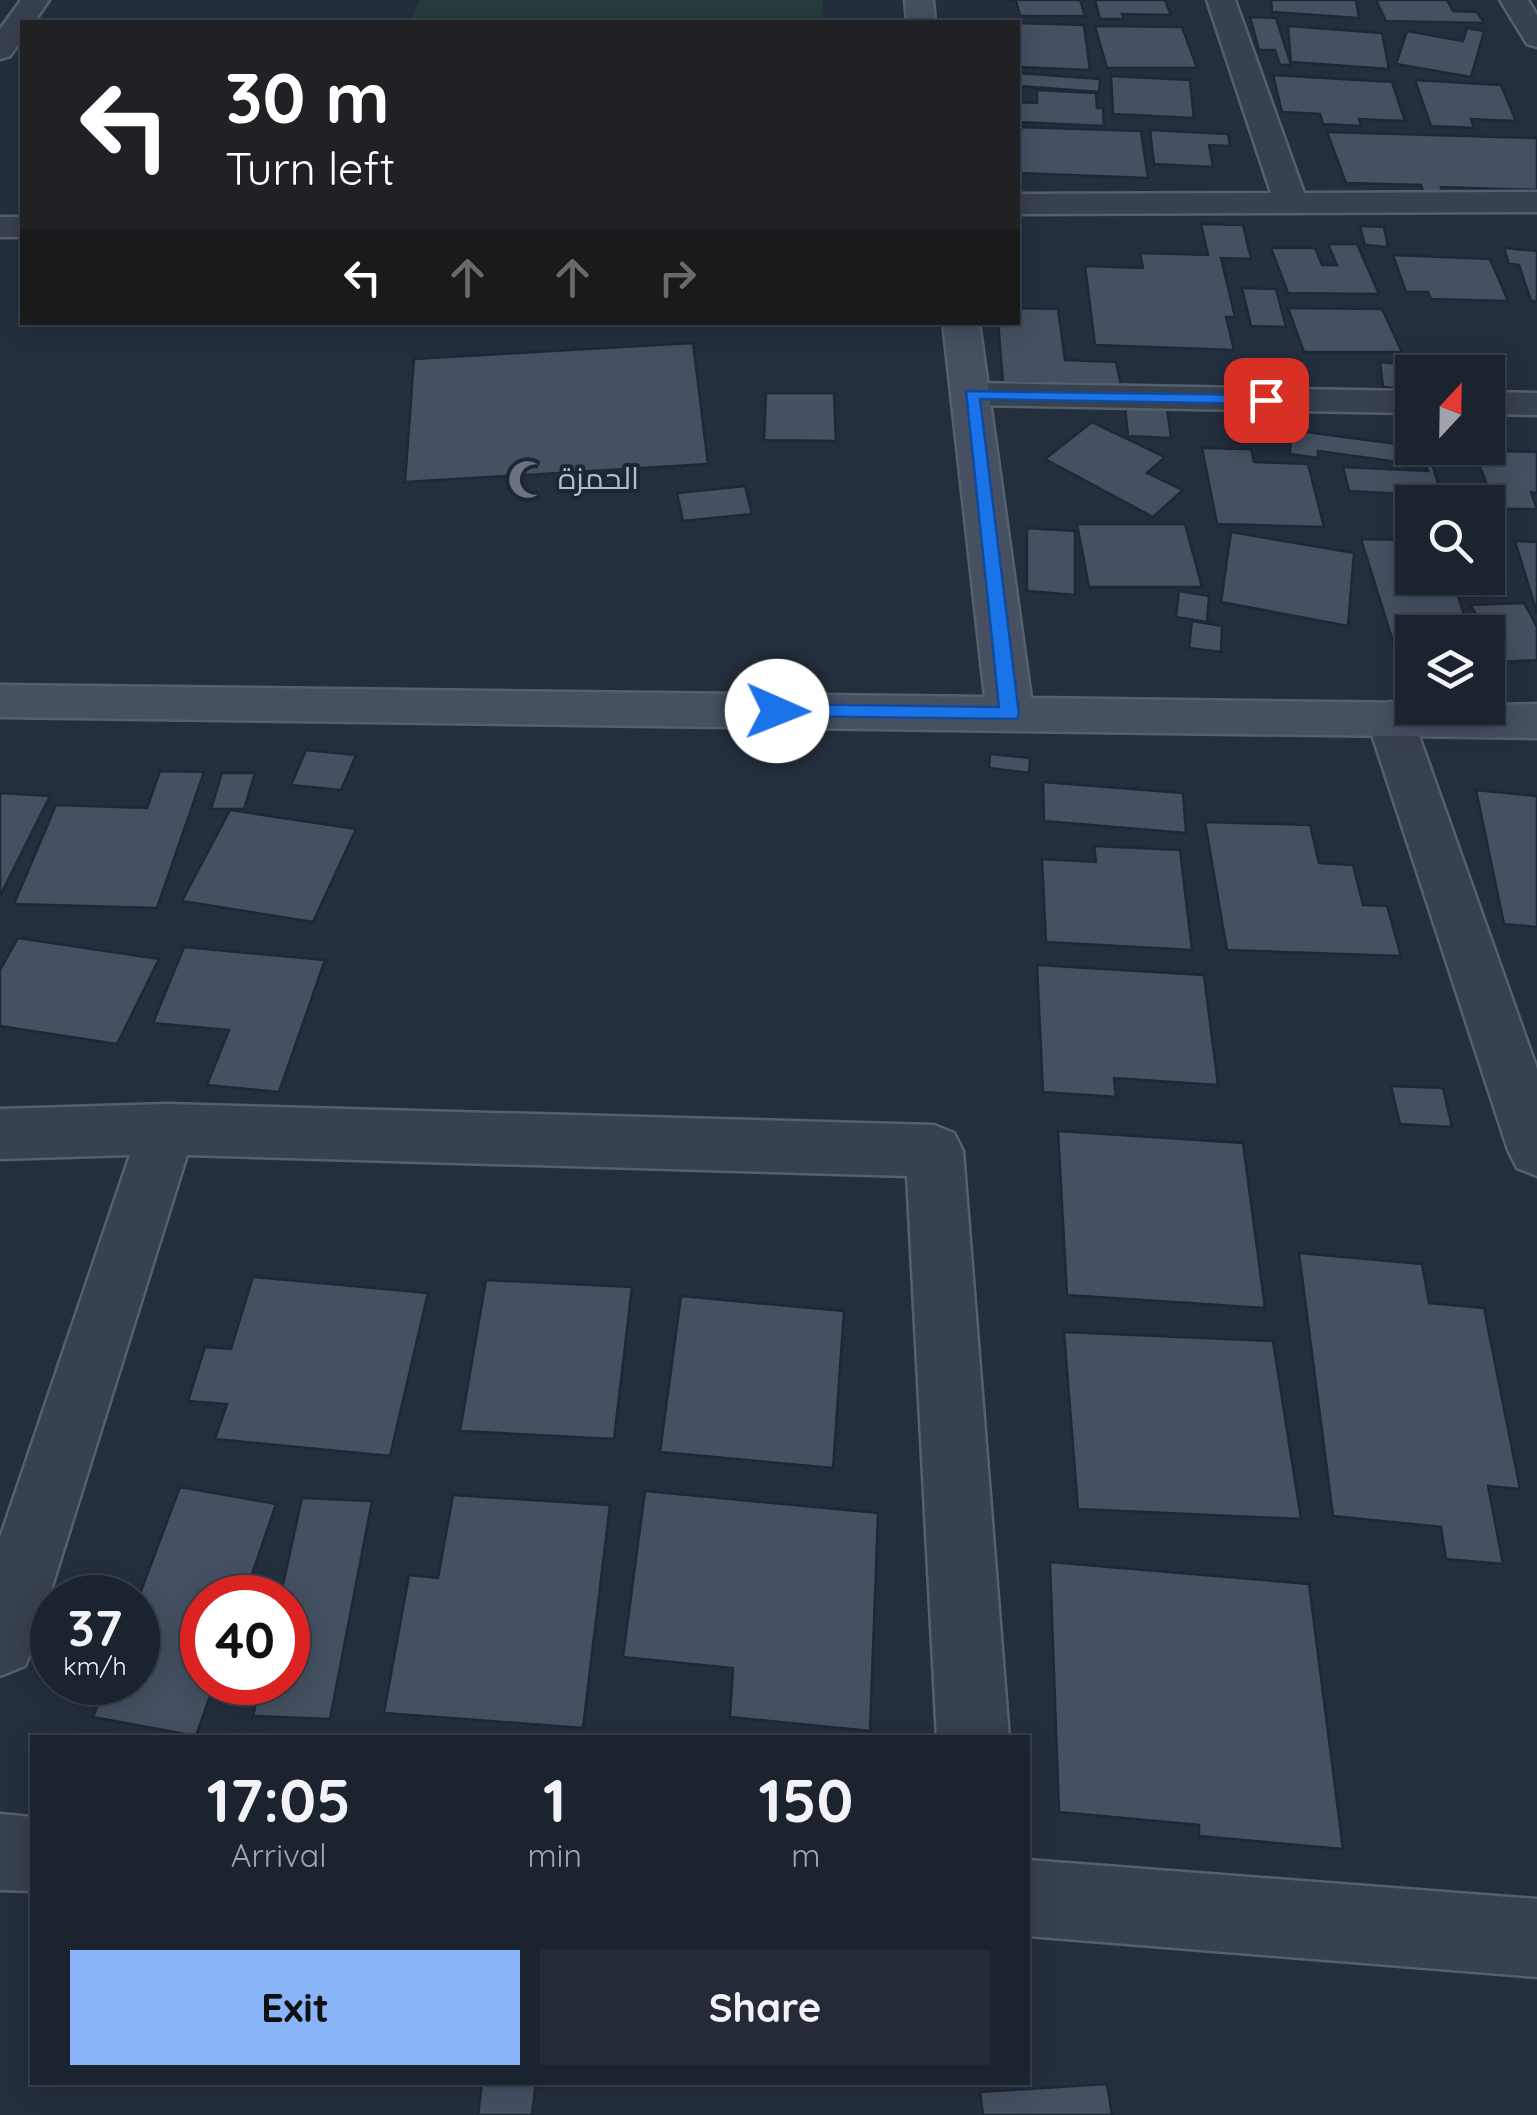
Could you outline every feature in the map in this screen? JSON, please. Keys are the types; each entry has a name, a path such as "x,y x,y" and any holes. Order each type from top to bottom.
{"street":[{"path":"1221,0 1291,203"},
{"path":"1514,0 1537,38"},
{"path":"0,50 20,21"},
{"path":"1020,204 1537,202"},
{"path":"960,325 1010,714"},
{"path":"971,394 1395,402"},
{"path":"1505,404 1537,404"},
{"path":"0,701 1537,721"},
{"path":"1390,719 1537,1150"},
{"path":"0,1134 166,1129 934,1152 974,1735"},
{"path":"0,1641 166,1129"},
{"path":"0,1852 30,1854"},
{"path":"1030,1898 1537,1938"}],"green space":[{"path":"420,0 823,0 822,20 411,20"}],"building":[{"path":"1004,0 1080,0 1085,16 1020,16 1016,1"},
{"path":"1095,0 1165,0 1171,15 1122,14 1124,19 1100,19"},
{"path":"1271,0 1356,0 1359,18 1272,12"},
{"path":"1376,0 1447,0 1453,11 1477,12 1484,23 1386,21"},
{"path":"1250,17 1276,18 1291,65 1280,65 1275,50 1259,50"},
{"path":"1020,23 1084,25 1090,70 1020,67"},
{"path":"1095,26 1182,27 1197,68 1107,68"},
{"path":"1288,26 1382,33 1389,69 1291,62"},
{"path":"1467,28 1484,31 1471,77 1396,64 1407,31 1463,41"},
{"path":"1020,73 1100,79 1099,92 1020,86"},
{"path":"1273,75 1392,82 1405,121 1359,119 1361,126 1323,124 1320,114 1282,112"},
{"path":"1111,76 1190,80 1194,118 1113,114"},
{"path":"1415,80 1501,85 1516,121 1471,119 1474,128 1431,126"},
{"path":"1037,90 1096,93 1097,108 1103,108 1104,126 1020,122 1020,102 1037,103"},
{"path":"1020,127 1141,131 1148,178 1020,173"},
{"path":"1150,130 1228,134 1230,146 1209,145 1213,167 1154,164"},
{"path":"1327,132 1537,138 1537,190 1441,187 1444,194 1424,194 1421,185 1346,183"},
{"path":"1201,224 1243,225 1251,259 1221,258 1235,317 1226,317 1234,350 1095,345 1085,266 1143,268 1140,253 1208,255"},
{"path":"1360,226 1384,227 1388,247 1365,245"},
{"path":"1328,244 1357,244 1379,294 1288,293 1271,248 1315,248 1322,265 1337,265"},
{"path":"1504,248 1537,251 1537,301 1531,301 1519,265 1509,264"},
{"path":"1393,255 1490,259 1508,301 1431,299 1428,292 1406,292"},
{"path":"1242,288 1276,289 1286,327 1251,326"},
{"path":"1020,308 1058,309 1065,360 1116,362 1121,385 1003,382 998,325 1020,325"},
{"path":"1288,308 1382,309 1402,352 1304,352"},
{"path":"693,343 708,464 405,482 414,359"},
{"path":"1380,362 1395,363 1395,388 1383,387"},
{"path":"766,393 834,393 836,441 764,440"},
{"path":"1125,406 1167,408 1171,438 1128,436"},
{"path":"1092,422 1165,457 1147,473 1183,490 1153,517 1045,459"},
{"path":"1291,430 1395,444 1395,462 1318,451 1318,458 1290,454"},
{"path":"1202,448 1251,449 1254,462 1308,464 1324,527 1217,524"},
{"path":"1505,451 1537,452 1537,493 1531,492 1537,509 1505,509 1505,485 1487,485 1479,465 1505,465"},
{"path":"1425,465 1432,465 1439,485 1395,485 1395,493 1349,491 1343,467 1428,471"},
{"path":"745,486 752,514 683,521 677,493"},
{"path":"1077,524 1185,524 1202,587 1089,587"},
{"path":"1027,528 1075,531 1075,595 1027,591"},
{"path":"1231,532 1354,553 1348,626 1221,602"},
{"path":"1361,539 1395,540 1395,595 1505,595 1506,598 1458,596 1464,615 1395,615 1395,648"},
{"path":"1515,541 1537,542 1537,613"},
{"path":"1179,591 1209,596 1207,622 1176,617"},
{"path":"1524,603 1537,627 1537,660 1505,662 1505,615 1477,615 1470,605"},
{"path":"1192,621 1222,626 1221,652 1189,648"},
{"path":"306,750 356,755 341,790 291,785"},
{"path":"990,754 1030,758 1029,773 989,768"},
{"path":"160,771 204,772 157,908 14,904 56,805 147,808"},
{"path":"222,773 255,773 244,809 211,809"},
{"path":"1043,782 1183,793 1186,833 1044,821"},
{"path":"1476,790 1537,796 1537,927 1504,924"},
{"path":"0,793 50,796 0,896"},
{"path":"230,810 356,829 313,922 182,901"},
{"path":"1205,822 1310,825 1319,863 1353,865 1363,905 1387,906 1401,956 1227,950"},
{"path":"1094,846 1180,850 1192,950 1046,942 1042,859 1096,862"},
{"path":"18,938 159,959 117,1044 0,1026 0,970"},
{"path":"184,947 325,960 279,1092 207,1085 229,1030 153,1023"},
{"path":"1037,965 1204,975 1218,1085 1114,1078 1116,1097 1043,1092"},
{"path":"1391,1086 1443,1088 1452,1127 1400,1124"},
{"path":"1058,1131 1243,1143 1265,1308 1067,1295"},
{"path":"1299,1253 1422,1264 1429,1303 1484,1308 1520,1489 1488,1486 1503,1564 1446,1559 1441,1527 1333,1516"},
{"path":"253,1277 428,1293 390,1456 215,1439 227,1404 188,1401 205,1347 231,1349"},
{"path":"486,1280 632,1287 614,1439 460,1431"},
{"path":"681,1296 844,1311 833,1468 660,1452"},
{"path":"1064,1332 1273,1341 1301,1519 1078,1509"},
{"path":"180,1487 276,1504 252,1575 180,1575 180,1705 207,1705 196,1735 93,1717 97,1705 160,1705 160,1575 147,1575"},
{"path":"645,1491 878,1513 870,1731 730,1717 733,1668 623,1657"},
{"path":"453,1495 610,1505 583,1728 384,1713 409,1575 438,1578"},
{"path":"302,1498 372,1501 330,1719 253,1716 256,1705 310,1705 310,1575 285,1575"},
{"path":"1050,1562 1309,1584 1343,1849 1199,1836 1199,1825 1059,1812"},
{"path":"1107,2084 1112,2115 983,2115 980,2092"},
{"path":"482,2085 536,2085 532,2115 478,2115"}],"place":[{"name":"الحمزة","path":"528,479"}],"route":[{"path":"777,711 1010,714 971,394 1266,400"}]}
